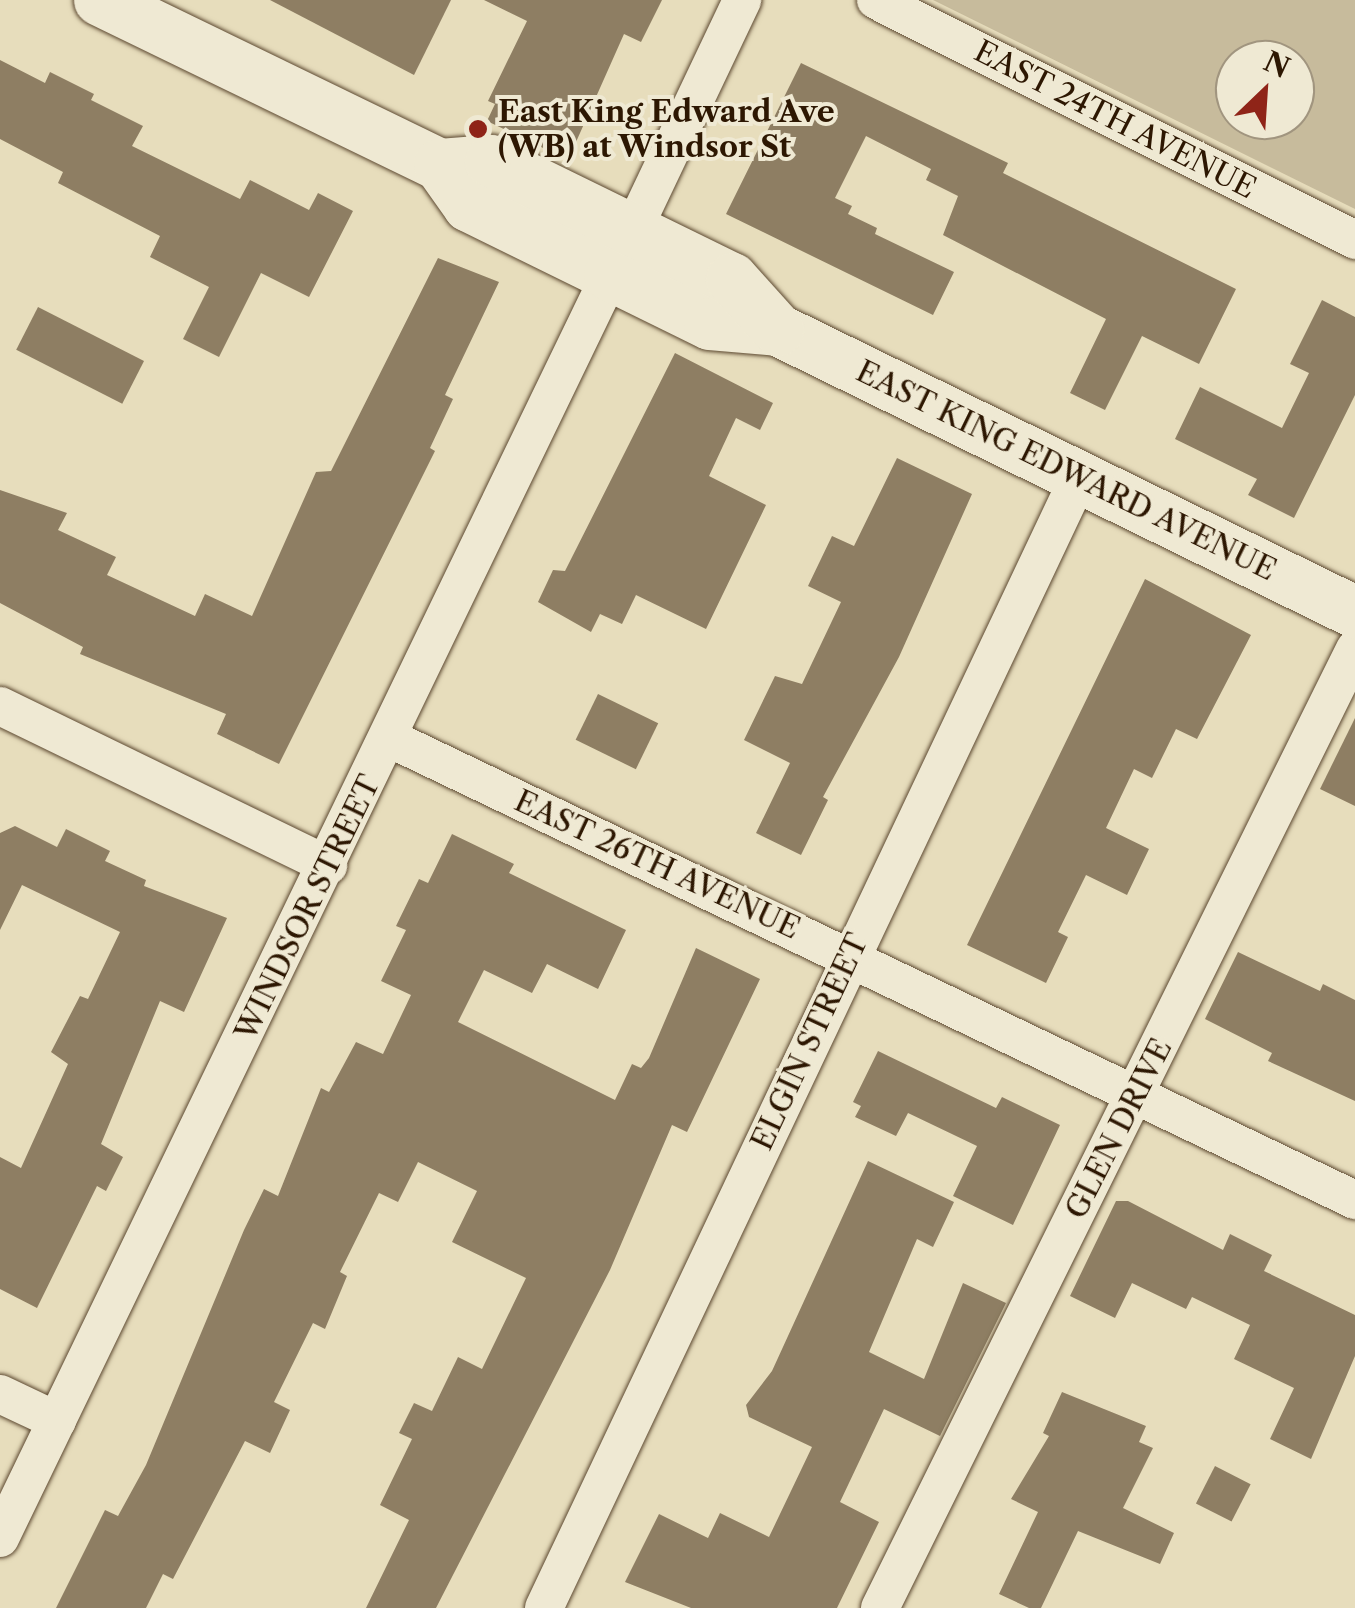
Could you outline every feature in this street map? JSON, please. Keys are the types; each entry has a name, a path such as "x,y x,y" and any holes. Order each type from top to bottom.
{"main road":[{"name":"EAST KING EDWARD AVENUE","path":"100,0 440,165 469,206 622,253 732,279 778,330 1353,614"}],"street":[{"name":"WINDSOR STREET","path":"0,1538 391,740 742,0"},
{"name":"EAST 24TH AVENUE","path":"876,0 1355,240"},
{"name":"ELGIN STREET","path":"544,1608 1079,477"},
{"name":"GLEN DRIVE","path":"880,1608 1136,1093 1353,614"},
{"path":"0,706 328,865"},
{"name":"EAST 26TH AVENUE","path":"391,740 1355,1200"},
{"path":"0,1394 57,1421"}],"shaded area":[{"path":"933,0 1355,0 1355,209 1216,140 1315,140 1315,40 1215,40 1215,140"}],"building":[{"path":"270,0 451,0 414,75"},
{"path":"484,0 662,0 641,42 624,34 568,160 487,121 495,104 488,101 527,21"},
{"path":"0,60 45,83 50,72 94,94 91,100 143,126 132,146 240,199 250,180 309,210 318,193 353,211 309,297 261,273 219,357 183,339 209,287 150,257 160,236 58,183 63,172 0,139"},
{"path":"801,63 1008,163 1003,173 1236,289 1199,364 1142,336 1105,410 1070,393 1106,319 943,235 958,196 926,180 931,169 866,136 835,198 852,206 848,214 877,228 875,234 954,272 933,315 726,214"},
{"path":"438,258 499,282 445,395 453,399 430,448 435,451 279,764 217,734 226,714 80,654 83,647 0,603 0,490 67,513 58,530 116,557 107,575 195,616 205,594 252,616 316,472 331,471"},
{"path":"1322,300 1355,317 1355,395 1294,518 1248,495 1257,479 1175,439 1200,387 1282,428 1309,373 1290,364"},
{"path":"38,307 144,361 122,404 16,350"},
{"path":"675,353 773,403 760,430 736,418 709,476 766,505 706,629 636,595 622,624 600,614 591,632 538,602 553,570 565,571"},
{"path":"897,458 972,494 899,657 823,797 828,800 801,855 756,833 790,763 744,740 775,676 802,684 841,602 808,586 832,536 854,546"},
{"path":"1145,579 1251,635 1197,739 1176,729 1152,778 1134,769 1106,828 1149,849 1127,895 1086,875 1058,932 1068,937 1046,983 967,945"},
{"path":"598,694 658,723 636,769 576,740"},
{"path":"1355,718 1355,806 1320,789"},
{"path":"15,826 57,847 66,829 110,851 105,861 146,880 144,886 227,918 184,1012 160,1001 101,1144 123,1157 106,1191 97,1186 37,1308 0,1289 0,1157 21,1168 68,1064 51,1052 80,996 88,999 120,932 22,885 0,930 0,833"},
{"path":"452,834 514,864 509,873 626,930 598,989 547,964 532,993 484,970 458,1022 615,1100 632,1064 641,1068 649,1058 696,948 760,979 687,1132 672,1125 610,1270 436,1608 366,1608 409,1520 380,1505 412,1439 399,1433 414,1403 432,1411 458,1357 482,1369 526,1278 452,1242 477,1191 418,1162 398,1202 379,1193 340,1272 347,1276 325,1329 313,1323 274,1402 290,1410 270,1453 245,1441 173,1579 163,1574 146,1608 56,1608 105,1510 118,1516 146,1465 244,1230 264,1189 278,1196 321,1088 329,1092 356,1042 383,1054 411,995 381,981 406,930 396,926 419,879 428,883"},
{"path":"1238,952 1320,991 1323,984 1355,1000 1355,1101 1268,1061 1272,1053 1205,1019"},
{"path":"878,1051 996,1108 1002,1097 1060,1125 1013,1225 953,1196 977,1146 908,1113 896,1136 855,1117 861,1106 853,1102"},
{"path":"868,1161 954,1202 933,1247 917,1239 869,1352 924,1379 963,1283 1006,1303 940,1436 884,1409 840,1502 879,1522 837,1608 691,1608 625,1582 659,1514 708,1538 720,1513 769,1537 812,1447 749,1417 746,1405 772,1371"},
{"path":"1116,1201 1128,1201 1223,1250 1230,1234 1272,1255 1264,1271 1355,1315 1355,1356 1311,1459 1270,1439 1294,1388 1234,1359 1250,1325 1192,1297 1186,1309 1132,1283 1115,1318 1070,1296"},
{"path":"1062,1392 1146,1426 1139,1442 1153,1448 1123,1508 1174,1533 1160,1564 1078,1531 1041,1608 1029,1608 999,1594 1038,1512 1011,1499 1049,1436 1043,1433"},
{"path":"1215,1466 1251,1484 1232,1522 1196,1503"}],"place":[{"name":"East King Edward Ave (WB) at Windsor St","path":"478,129"}]}
